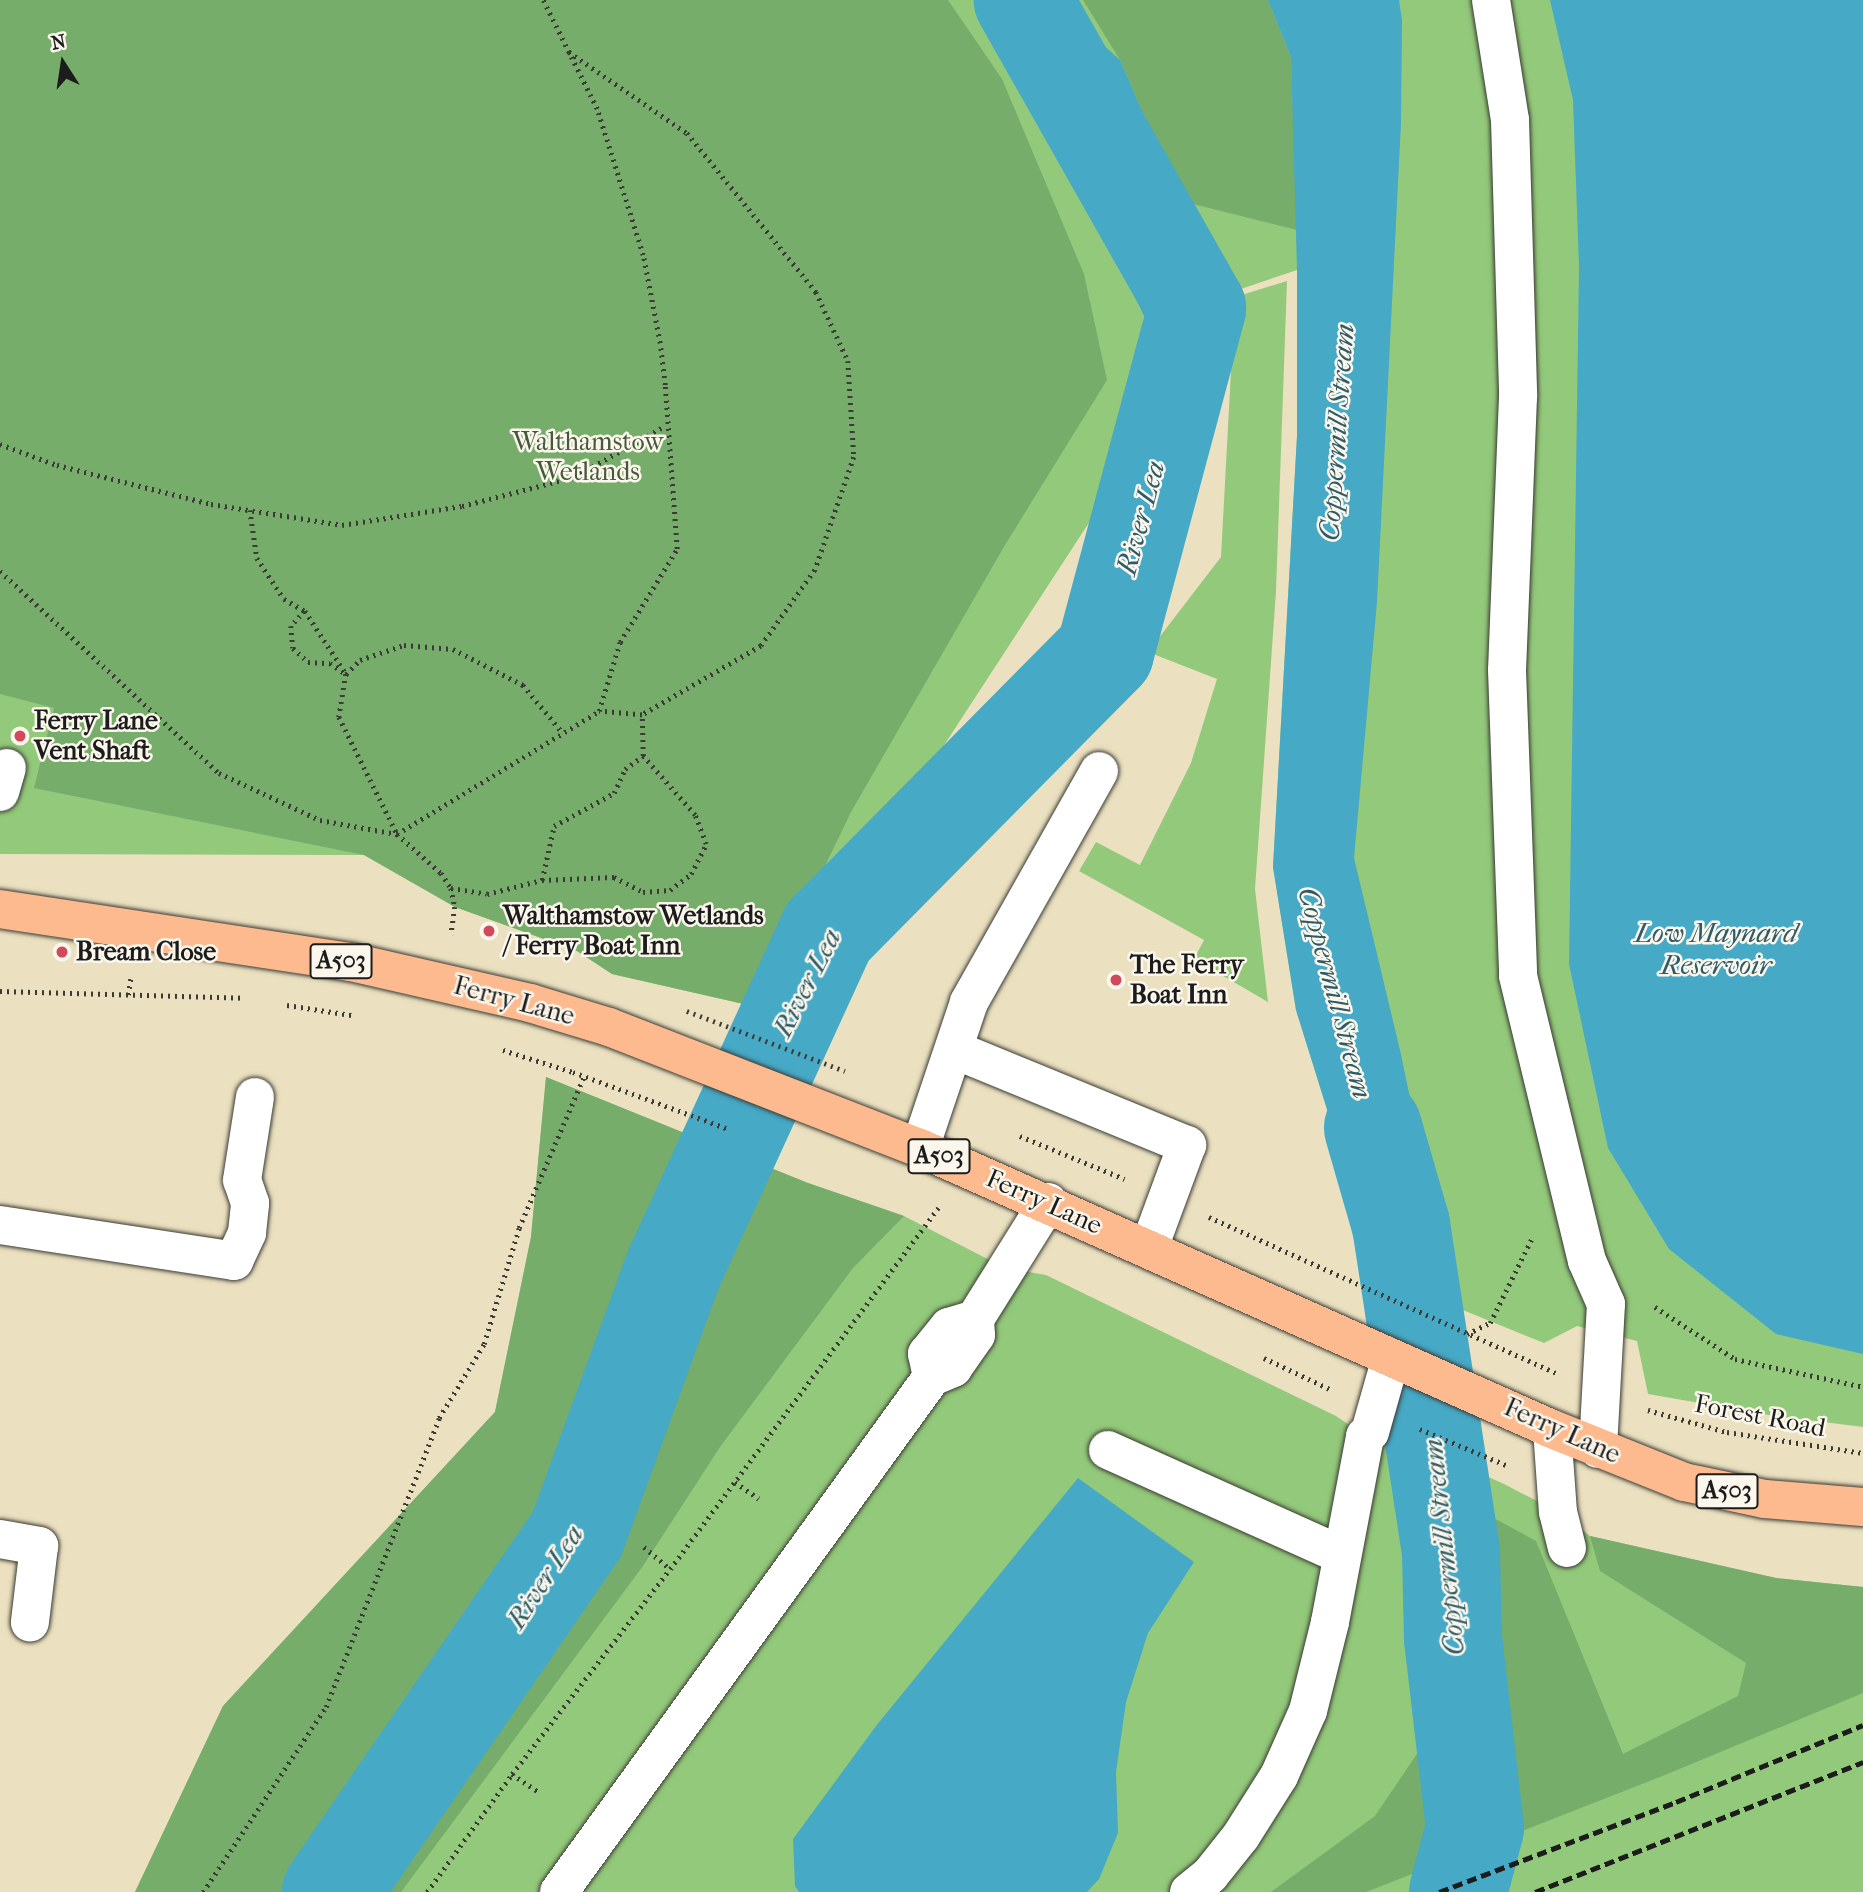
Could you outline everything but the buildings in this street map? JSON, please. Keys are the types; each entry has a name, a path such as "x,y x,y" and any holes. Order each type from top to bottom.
{"main road":[{"name":"Ferry Lane","path":"0,909 338,960 446,982 609,1027 920,1148 1048,1202 1552,1429 1684,1482 1765,1499 1863,1507"}],"lane":[{"path":"1492,0 1510,120 1518,397 1507,670 1518,976 1587,1261 1606,1304 1598,1449"},
{"path":"920,1148 970,1002 1099,771"},
{"path":"955,1050 1187,1145 1149,1248"},
{"path":"0,1225 234,1261 247,1233 250,1203 242,1180 255,1097"},
{"path":"559,1892 932,1377 953,1368 976,1335 975,1320 1048,1202"},
{"path":"1189,1892 1210,1875 1241,1836 1279,1776 1308,1711 1366,1436 1391,1358"},
{"path":"1552,1429 1555,1484 1567,1548"},
{"path":"1108,1450 1342,1555"},
{"path":"0,1539 39,1546 30,1622"}],"path":[{"path":"543,0 597,109 643,255 660,342 677,549 620,642 599,711"},
{"path":"0,571 219,773 320,820 397,834 599,711 642,715 761,646 815,570 854,457 848,361 816,292 687,133 569,51"},
{"path":"0,444 57,465 211,504 342,525 462,506 574,477 665,426"},
{"path":"250,510 257,558 284,599 305,611 346,674"},
{"path":"305,611 291,625 293,648 308,662 330,663 346,674"},
{"path":"450,941 455,907 451,888 441,873 397,834 339,717 346,674 360,660 404,645 453,649 523,685 562,733"},
{"path":"451,888 486,894 542,880 614,877 643,892 670,890 691,874 706,844 695,816 643,756 642,715"},
{"path":"542,880 554,826 614,793 625,769 643,756"},
{"path":"0,991 255,1000"},
{"path":"281,1004 357,1016"},
{"path":"687,1011 845,1071"},
{"name":"Ferry Lane","path":"499,1049 584,1076 653,1102"},
{"path":"203,1892 326,1707 439,1418 484,1344 519,1228 584,1076"},
{"name":"Ferry Lane","path":"1015,1134 1136,1184"},
{"path":"1197,1212 1466,1334 1490,1323 1566,1172"},
{"path":"427,1892 512,1774 670,1569 940,1206"},
{"path":"1587,1261 1735,1359 1863,1387"},
{"path":"1256,1354 1324,1386"},
{"name":"Forest Road","path":"1650,1411 1727,1432 1863,1453"},
{"name":"Ferry Lane","path":"1415,1427 1501,1463"},
{"path":"735,1482 759,1499"},
{"path":"644,1547 670,1569"},
{"path":"512,1774 540,1793"}],"green space":[{"name":"Walthamstow Wetlands","path":"0,0 1863,0 1863,1427 1769,1415 1648,1394 1637,1341 1577,1326 1544,1343 1416,1291 1374,1260 1296,1010 1273,867 1297,436 1297,270 1217,297 1144,317 1107,495 868,862 761,1008 612,974 577,951 455,907 364,855 0,854"},
{"path":"0,0 948,0 1002,79 1084,274 1107,380 1005,545 851,812 757,1007 612,974 577,951 455,907 364,855 34,788 54,708 0,694"},
{"path":"1083,0 1268,0 1291,57 1297,230 1181,201 1120,60"},
{"path":"1287,281 1276,591 1255,889 1268,1002 1194,959 1204,940 1079,871 1096,842 1140,865 1191,763 1217,679 1148,652 1221,557 1235,297"},
{"path":"546,1077 808,1183 904,1216 1005,1268 1046,1275 1336,1416 1365,1436 1411,1442 1504,1484 1558,1512 1590,1536 1776,1578 1863,1587 1863,1892 135,1892 223,1706 495,1412 531,1237"},
{"path":"546,1077 808,1183 904,1216 853,1268 720,1447 643,1566 401,1892 135,1892 223,1706 495,1412 531,1237"},
{"path":"1468,1504 1536,1541 1623,1754 1738,1696 1746,1663 1600,1571 1590,1536 1776,1578 1863,1587 1863,1693 1665,1775 1366,1892 1271,1892 1375,1816 1427,1739 1502,1782"}],"water":[{"path":"977,0 1053,0 1120,60 1181,201 1217,297 1144,316 1062,135"},
{"path":"1268,0 1399,0 1402,20 1401,123 1377,602 1354,858 1400,1050 1443,1255 1374,1260 1296,1010 1273,867 1297,436 1297,270 1291,57"},
{"name":"Low Maynard Reservoir","path":"1550,0 1863,0 1863,1354 1776,1334 1669,1249 1608,1148 1569,964 1579,266 1573,100"},
{"path":"1078,1478 1194,1562 1148,1633 1126,1702 1116,1772 1118,1833 1099,1879 1087,1892 799,1892 795,1886 793,1839 876,1726"}],"waterway":[{"name":"River Lea","path":"331,1892 577,1534 674,1268 828,932 1105,652 1197,308 1023,0"},
{"name":"Coppermill Stream","path":"1373,1128 1401,1225 1451,1552 1453,1638 1475,1828 1458,1892"}],"railway":[{"path":"1439,1892 1676,1802 1863,1725"},
{"path":"1535,1892 1863,1762"}],"place":[{"name":"Ferry Lane Vent Shaft","path":"20,736"},
{"name":"Walthamstow Wetlands / Ferry Boat Inn","path":"489,931"},
{"name":"Bream Close","path":"62,952"},
{"name":"The Ferry Boat Inn","path":"1116,980"}]}
